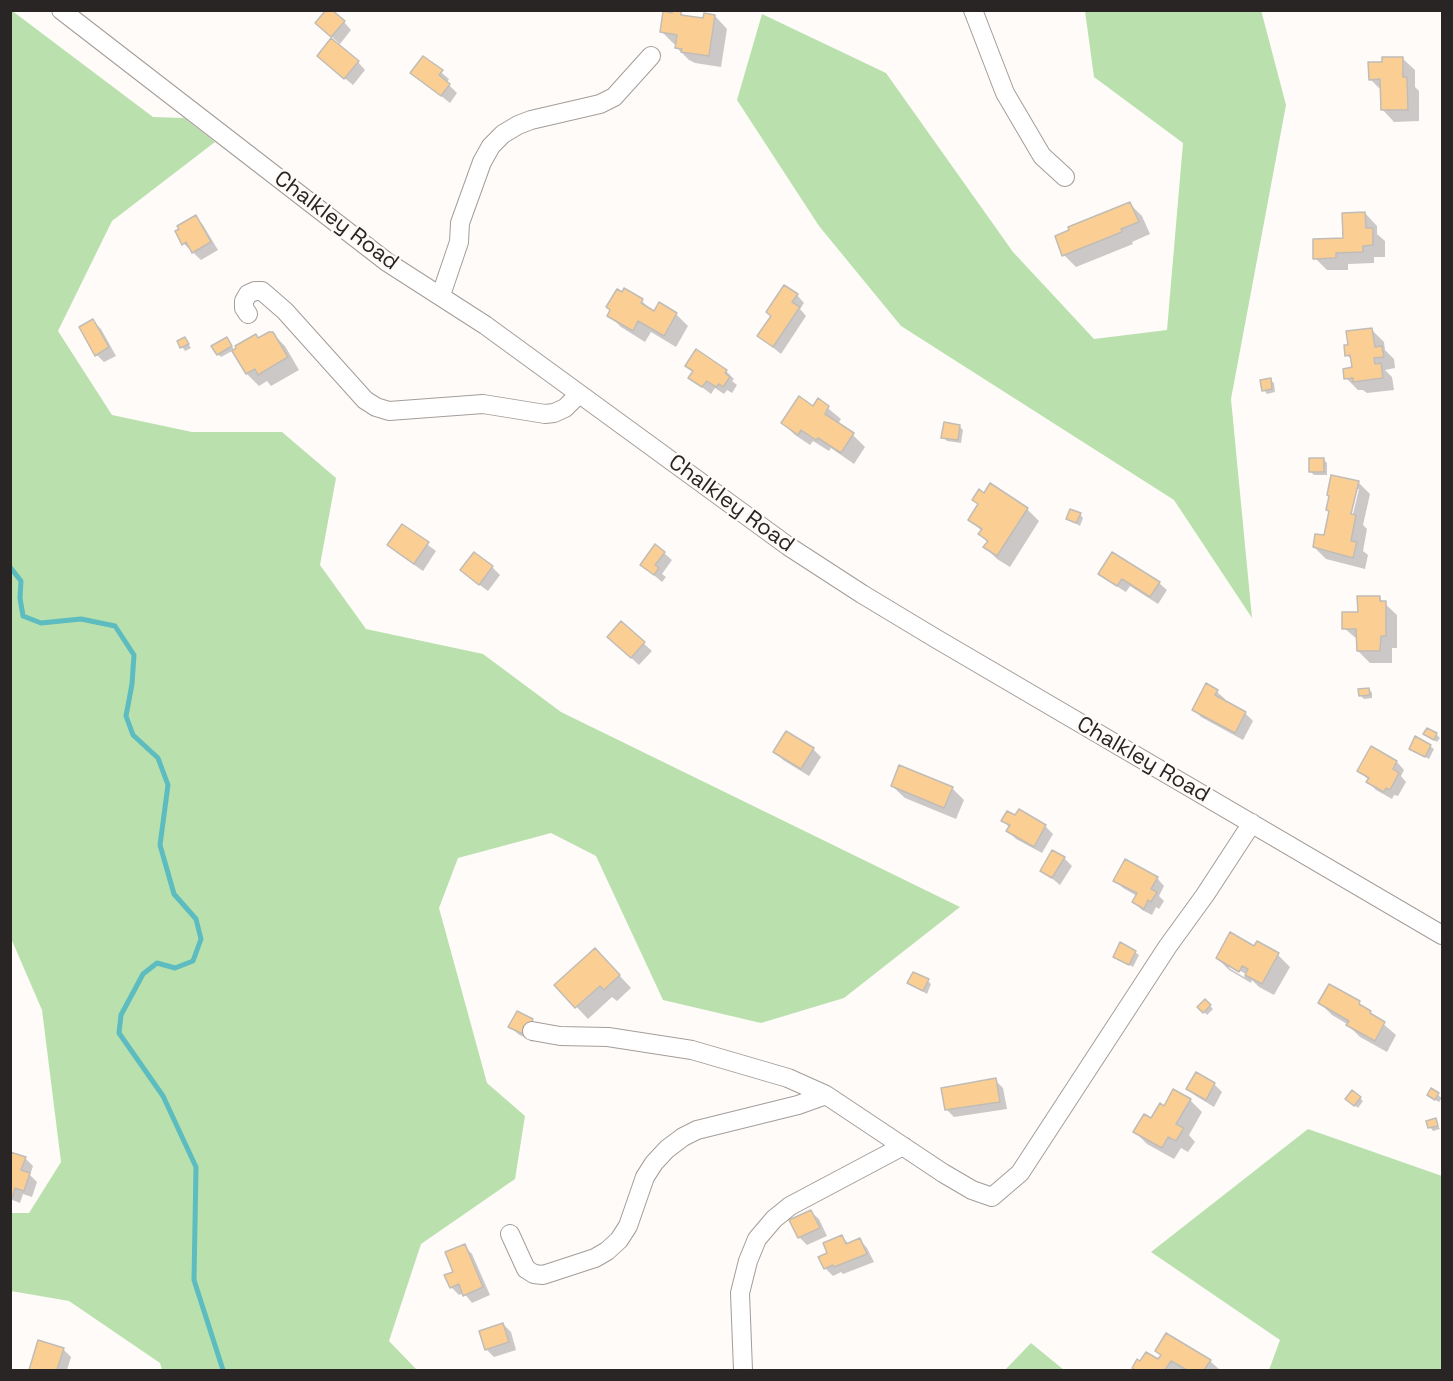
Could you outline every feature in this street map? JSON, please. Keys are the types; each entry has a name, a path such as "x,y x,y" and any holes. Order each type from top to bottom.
{"street":[{"name":"Chalkley Road","path":"61,10 387,262 485,325 760,527 862,594 1442,933"},
{"path":"973,10 1005,93 1042,156 1065,177"},
{"path":"441,295 459,242 460,223 482,162 491,146 518,124 600,104 614,97 651,56"},
{"path":"248,314 244,308 244,301 248,294 262,291 285,311 365,400 389,411 483,404 545,414 565,408 579,394"},
{"path":"532,1031 560,1036 608,1037 692,1050 788,1078 826,1095 943,1173 972,1190 992,1197 1020,1173 1168,946 1252,823"},
{"path":"510,1234 526,1269 534,1274 543,1275 595,1258 619,1240 628,1226 650,1170 667,1149 683,1137 697,1130 798,1105 826,1095"},
{"path":"743,1371 740,1293 748,1261 757,1239 774,1219 790,1206 903,1146"}],"green space":[{"path":"11,10 153,117 184,118 215,142 112,221 58,331 112,415 192,432 282,432 336,478 320,565 366,629 483,654 561,712 960,907 844,998 761,1023 663,1000 596,856 551,833 458,858 439,908 487,1083 525,1116 515,1179 421,1244 389,1341 417,1370 162,1370 160,1363 69,1301 11,1291 11,1213 29,1213 61,1162 42,1010 10,936"},
{"path":"1261,10 1286,105 1231,399 1252,618 1174,500 901,326 819,226 737,100 762,14 886,73 1013,252 1094,339 1167,330 1183,143 1094,77 1085,11"},
{"path":"1308,1129 1442,1176 1442,1370 1269,1370 1280,1340 1151,1252"},
{"path":"1031,1343 1064,1370 1005,1370"}],"building":[{"path":"326,10 332,10 345,21 331,37 315,23"},
{"path":"673,10 681,11 681,15 703,18 704,13 715,15 709,56 681,52 682,49 675,48 677,35 660,32 663,11 672,13"},
{"path":"331,38 359,61 344,79 317,56"},
{"path":"423,56 443,70 439,75 450,84 441,96 410,73"},
{"path":"1382,57 1403,57 1403,77 1407,77 1408,110 1381,110 1380,79 1369,80 1368,62 1382,62"},
{"path":"1130,202 1139,222 1121,229 1122,232 1062,256 1055,236 1069,230 1068,227"},
{"path":"1365,212 1366,228 1373,228 1373,245 1363,246 1363,252 1336,253 1336,258 1313,259 1313,239 1343,238 1342,213"},
{"path":"196,215 211,242 192,253 186,242 182,245 175,231 179,229 177,226"},
{"path":"784,285 798,294 792,302 800,307 773,347 757,336 771,316 766,312"},
{"path":"624,288 643,299 641,303 654,311 659,302 677,313 664,336 638,321 633,331 607,316 610,310 606,307 617,289 622,292"},
{"path":"93,319 109,347 95,356 79,327"},
{"path":"1372,328 1375,347 1382,346 1384,357 1374,358 1375,364 1381,363 1383,378 1353,382 1353,378 1344,379 1343,369 1352,367 1350,355 1345,356 1344,345 1348,345 1346,331"},
{"path":"273,332 288,357 258,375 255,369 246,374 232,351 236,348 235,346 256,334 258,338"},
{"path":"185,337 189,344 180,348 177,341"},
{"path":"227,337 232,346 217,355 211,346"},
{"path":"696,349 727,370 725,373 730,377 723,387 719,384 716,387 707,381 702,387 688,378 693,371 685,366"},
{"path":"1271,378 1272,389 1262,391 1260,380"},
{"path":"799,396 813,406 818,398 829,406 825,414 854,433 841,453 801,430 798,435 781,423"},
{"path":"944,422 960,425 958,440 941,438"},
{"path":"1309,458 1324,458 1324,472 1309,472"},
{"path":"1331,475 1359,481 1351,514 1356,515 1351,541 1357,542 1353,558 1313,547 1315,534 1324,535 1329,511 1326,510"},
{"path":"990,483 1028,508 997,556 983,547 988,541 978,534 982,529 968,520 978,504 972,500 979,489 984,493"},
{"path":"1070,509 1081,513 1076,523 1066,519"},
{"path":"402,524 429,542 414,564 387,545"},
{"path":"655,544 665,552 655,565 659,568 654,575 640,565"},
{"path":"474,552 493,566 479,585 460,570"},
{"path":"1112,552 1160,582 1150,597 1122,579 1117,586 1098,574"},
{"path":"1357,596 1380,596 1380,601 1386,601 1386,636 1381,636 1380,651 1357,651 1356,629 1342,629 1342,612 1358,612"},
{"path":"621,621 645,642 631,658 607,637"},
{"path":"1206,683 1218,690 1215,695 1246,712 1235,733 1192,710"},
{"path":"1369,688 1370,695 1359,696 1358,689"},
{"path":"1427,728 1437,733 1434,740 1423,734"},
{"path":"786,731 814,748 801,769 773,752"},
{"path":"1415,736 1431,745 1425,757 1409,749"},
{"path":"1371,746 1397,761 1393,769 1399,773 1390,790 1386,788 1384,792 1366,782 1369,778 1357,771"},
{"path":"899,765 953,787 944,808 891,786"},
{"path":"1019,809 1046,825 1034,847 1006,831 1010,825 1001,821 1007,811 1015,815"},
{"path":"1052,850 1065,857 1052,878 1040,871"},
{"path":"1125,859 1158,877 1151,889 1157,892 1151,902 1148,900 1144,909 1132,902 1137,893 1113,881"},
{"path":"1230,932 1254,946 1257,941 1279,953 1262,984 1245,975 1248,969 1242,966 1239,972 1216,958"},
{"path":"1120,942 1136,951 1129,965 1113,957"},
{"path":"595,948 620,975 604,990 600,986 575,1008 554,985"},
{"path":"913,972 929,979 923,991 907,983"},
{"path":"1329,984 1360,1001 1359,1004 1385,1022 1375,1041 1346,1025 1349,1021 1318,1003"},
{"path":"1205,999 1211,1005 1203,1013 1197,1007"},
{"path":"517,1011 533,1019 525,1035 508,1027"},
{"path":"1196,1072 1215,1083 1206,1100 1186,1089"},
{"path":"996,1078 1000,1102 945,1110 941,1088"},
{"path":"1431,1088 1439,1093 1435,1100 1427,1095"},
{"path":"1173,1089 1191,1099 1176,1124 1184,1128 1176,1141 1168,1137 1162,1148 1133,1132 1144,1114 1151,1118 1160,1103 1164,1106"},
{"path":"1352,1090 1361,1097 1354,1106 1345,1099"},
{"path":"1436,1118 1438,1126 1428,1128 1426,1121"},
{"path":"10,1152 26,1157 21,1170 30,1173 24,1191 15,1188 13,1196 10,1195"},
{"path":"811,1210 820,1228 798,1238 789,1220"},
{"path":"842,1235 846,1244 860,1238 867,1254 824,1269 818,1257 827,1253 823,1243"},
{"path":"465,1244 483,1287 463,1296 459,1284 450,1288 444,1275 453,1272 445,1252"},
{"path":"503,1323 509,1342 485,1350 479,1331"},
{"path":"1166,1333 1211,1360 1204,1370 1187,1370 1171,1361 1165,1370 1135,1370 1132,1368 1137,1359 1140,1361 1146,1352 1158,1359 1161,1355 1155,1351"},
{"path":"38,1340 64,1348 57,1370 29,1370"}],"waterway":[{"path":"10,567 21,581 20,598 23,616 41,623 81,619 115,626 134,655 126,716 133,735 158,758 168,785 160,845 174,894 196,919 201,939 193,961 175,968 157,963 143,974 121,1015 119,1033 163,1096 196,1167 194,1280 223,1370"}]}
